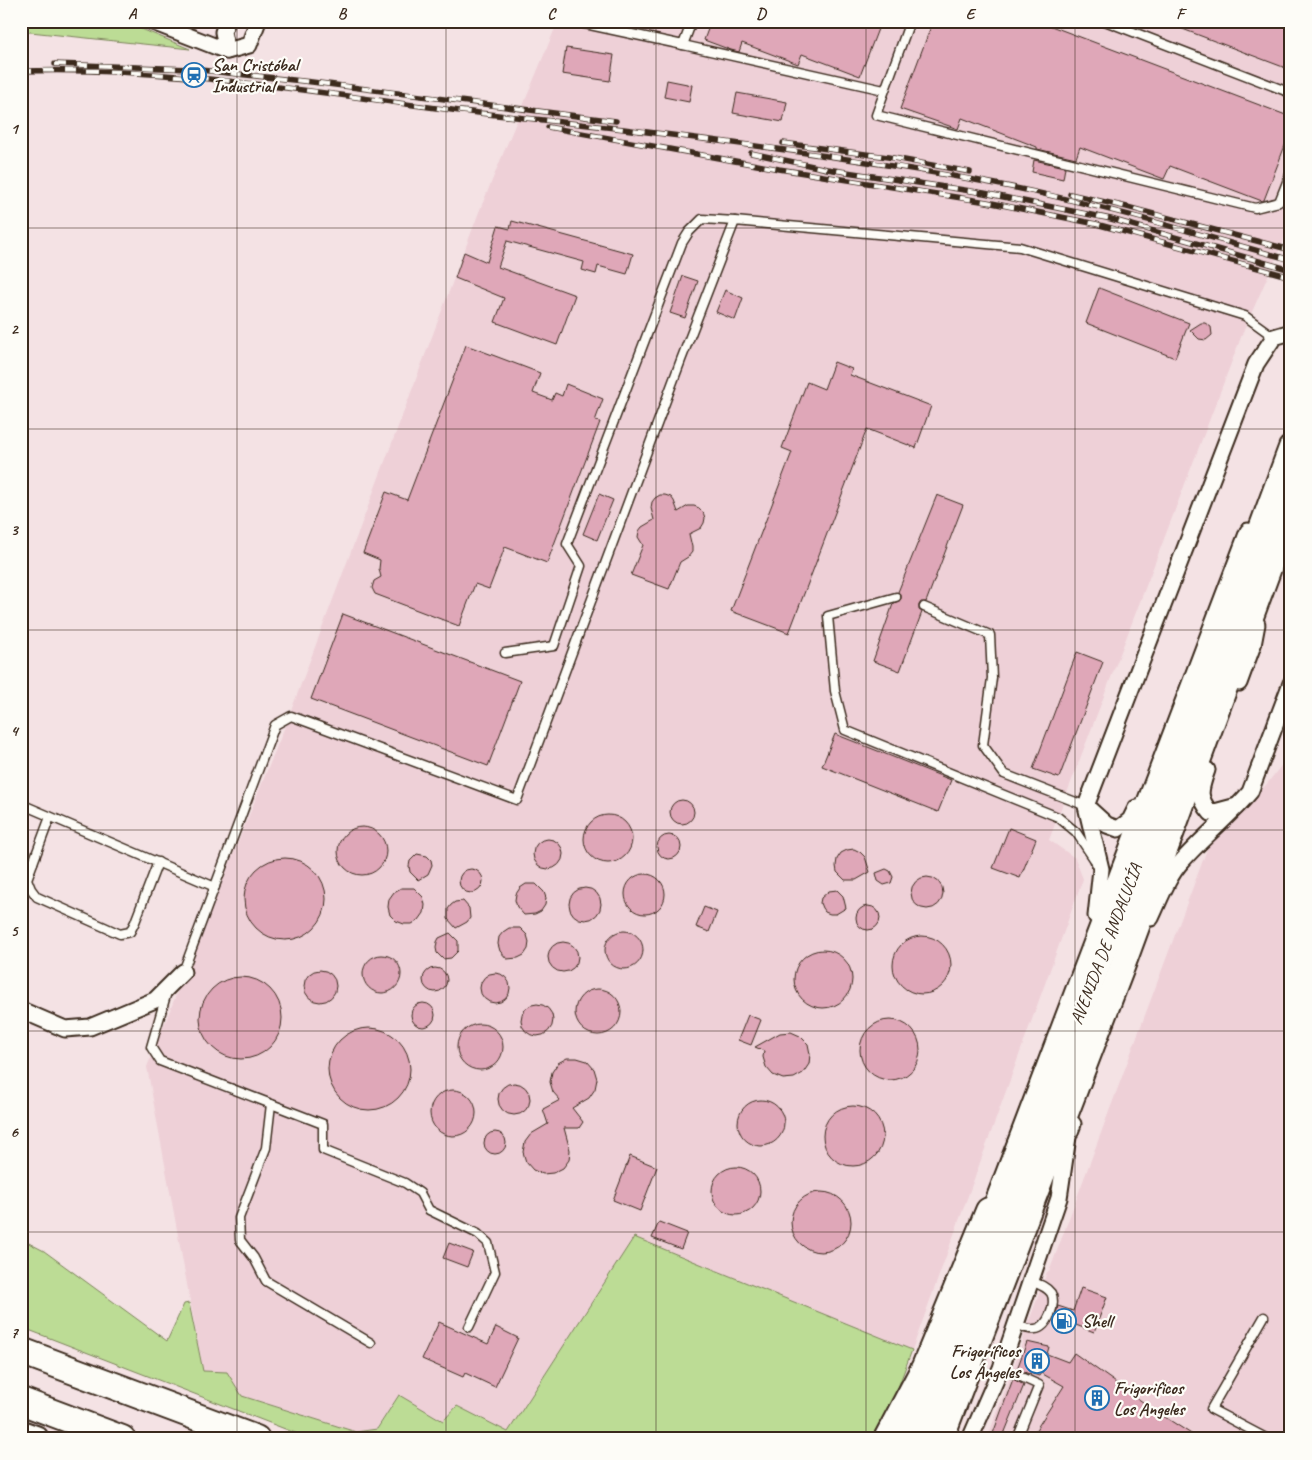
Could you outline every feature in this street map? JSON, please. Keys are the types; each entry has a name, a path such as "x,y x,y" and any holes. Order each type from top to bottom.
{"highway":[{"path":"887,1439 925,1367 989,1211"},
{"path":"21,1351 260,1439"},
{"path":"21,1368 214,1422 256,1439"},
{"path":"21,1401 122,1439"},
{"path":"21,1434 35,1439"}],"main road":[{"name":"AVENIDA DE ANDALUCÍA","path":"918,1439 1176,759 1291,448"},
{"name":"AVENIDA DE ANDALUCÍA","path":"941,1439 1121,970 1291,508"}],"street":[{"path":"150,21 228,51 249,45 258,21"},
{"path":"227,21 223,32 228,51"},
{"path":"1095,935 1100,869 1086,806 1256,364 1274,337 1291,332"},
{"path":"904,1439 1250,524 1291,434"},
{"path":"1239,806 1212,813 1202,803 1200,788 1253,645 1264,580"},
{"path":"1286,707 1291,683"},
{"path":"1068,1137 1149,922 1168,882 1181,862 1239,806 1250,792 1291,694"},
{"path":"1086,806 1106,825 1118,829 1130,820 1164,750"},
{"path":"1121,970 1149,922"},
{"path":"21,1010 65,1029 90,1027 155,1000 183,972"},
{"path":"970,1439 1001,1368 1058,1198 1079,1079"}],"lane":[{"path":"571,21 884,90"},
{"path":"683,45 692,21"},
{"path":"910,21 876,115 1255,208 1279,202 1291,172"},
{"path":"1105,21 1291,93"},
{"path":"505,653 554,646 581,566 568,544 682,243 689,232 702,219 1020,248 1245,316 1274,337"},
{"path":"183,972 275,725 291,716 518,800 681,360 735,221"},
{"path":"896,597 828,616 835,691 845,730 1058,817 1076,832 1100,869"},
{"path":"924,607 990,636 992,678 983,745 1004,774 1086,806"},
{"path":"21,804 215,887"},
{"path":"50,816 27,879 31,889 37,897 120,934 130,932 158,862"},
{"path":"21,858 33,863"},
{"path":"169,986 151,1047 160,1061 323,1124 323,1150 405,1183 420,1193 429,1210 478,1234 488,1243 495,1272 468,1327"},
{"path":"271,1104 266,1148 239,1218 240,1240 254,1258 266,1281 371,1343"},
{"path":"1015,1325 1034,1329 1042,1327 1047,1322 1054,1302 1052,1295 1046,1287 1030,1281"},
{"path":"1264,1317 1211,1409 1268,1439"},
{"path":"1001,1368 1040,1385 1017,1439"}],"shaded area":[{"path":"558,21 1291,21 1291,224 1243,332 1049,840 1075,858 1083,879 912,1350 634,1238 508,1432 457,1406 444,1421 399,1396 376,1429 356,1432 242,1396 227,1373 203,1371 147,1067 286,724 479,212"},
{"path":"1291,753 1291,1439 987,1439 1047,1272 1049,1272 1212,836 1266,785"}],"green space":[{"path":"21,21 122,21 190,49 21,31"},
{"path":"634,1237 912,1350 879,1439 311,1439 21,1327 21,1239 44,1251 167,1341 184,1304 189,1303 203,1371 227,1372 242,1396 356,1432 377,1429 399,1395 443,1421 457,1406 508,1432"}],"building":[{"path":"711,21 881,21 860,76 802,54 798,64 742,43 739,52 731,50 704,40"},
{"path":"933,21 1038,21 1291,117 1291,130 1264,200 1262,201 1170,166 1164,179 1080,147 1076,158 1037,149 1037,147 962,118 958,129 900,109"},
{"path":"1291,21 1291,70 1164,22"},
{"path":"566,48 614,55 610,81 562,74"},
{"path":"667,80 692,85 689,102 664,97"},
{"path":"737,93 787,102 783,122 733,113"},
{"path":"1034,160 1065,167 1063,179 1032,172"},
{"path":"512,221 633,254 627,274 598,266 596,274 582,270 584,262 507,241 498,267 575,295 557,345 495,322 504,298 455,278 464,252 487,262 498,226 510,229"},
{"path":"683,276 698,281 685,318 670,313"},
{"path":"1099,288 1189,323 1175,358 1086,323"},
{"path":"725,290 743,298 735,320 716,312"},
{"path":"1201,323 1211,327 1212,335 1206,340 1199,339 1190,330"},
{"path":"466,345 540,373 533,393 552,400 555,393 562,396 566,384 603,399 595,421 600,422 547,563 505,547 489,589 475,584 459,626 375,594 372,588 374,581 381,577 379,569 380,560 363,553 386,492 407,500"},
{"path":"834,362 852,369 850,375 931,406 916,448 867,429 789,633 731,611 792,452 782,448 807,382 824,389"},
{"path":"599,494 613,500 597,540 583,534"},
{"path":"660,495 671,497 678,512 688,506 694,506 703,512 705,518 701,528 689,534 692,552 680,562 669,589 631,575 643,545 638,537 639,531 654,520 651,508 652,502"},
{"path":"937,495 963,505 926,602 921,602 919,605 919,610 922,612 900,671 873,661 893,604 901,599 901,595 898,592"},
{"path":"343,614 520,681 488,766 311,699"},
{"path":"1077,652 1103,662 1059,778 1033,769"},
{"path":"835,734 951,780 938,812 822,766"},
{"path":"682,800 687,801 693,807 693,817 687,823 682,824 677,823 671,817 670,812 671,807 677,801"},
{"path":"608,815 617,817 625,822 630,830 632,839 630,848 625,856 617,861 608,863 599,861 591,856 586,848 584,839 586,830 591,822 599,817"},
{"path":"357,827 367,827 379,834 386,846 386,856 379,868 367,875 357,875 349,871 342,864 338,856 338,846 342,838 349,831"},
{"path":"1009,828 1036,839 1020,878 993,868"},
{"path":"669,835 674,836 680,842 680,852 674,858 669,859 664,858 658,852 657,847 658,842 664,836"},
{"path":"548,839 559,843 563,854 559,865 548,869 537,865 533,854 537,843"},
{"path":"854,849 865,857 870,872 856,880 845,880 837,872 837,859 841,853"},
{"path":"417,854 427,856 431,860 432,865 428,874 418,880 410,872 409,866 410,861"},
{"path":"285,858 301,861 314,870 323,883 326,899 323,915 314,928 301,937 285,940 269,937 256,928 247,915 244,899 247,883 256,870 269,861"},
{"path":"471,869 479,873 483,881 479,889 471,893 463,889 459,881 463,873"},
{"path":"886,869 890,871 893,877 891,883 884,885 878,881 876,873"},
{"path":"645,874 659,880 665,894 659,908 645,914 631,908 625,894 631,880"},
{"path":"927,877 938,882 943,893 938,904 927,909 916,904 911,893 916,882"},
{"path":"526,884 536,884 544,892 546,898 545,905 541,911 535,914 524,915 517,907 516,894"},
{"path":"401,888 414,888 423,897 424,913 419,920 412,924 396,921 390,915 389,899 394,892"},
{"path":"585,888 591,889 596,893 600,898 600,910 596,915 591,919 585,920 579,919 574,915 570,910 569,904 570,898 574,893 579,889"},
{"path":"837,890 843,896 846,908 836,914 825,912 820,903 821,898 829,891"},
{"path":"463,901 469,908 470,918 467,922 456,928 448,919 448,909 455,902"},
{"path":"868,906 873,907 879,913 879,923 873,929 868,930 863,929 857,923 856,918 857,913 863,907"},
{"path":"704,907 717,912 709,932 696,927"},
{"path":"509,928 520,928 527,935 528,949 524,955 518,958 507,959 500,951 499,937"},
{"path":"624,931 638,936 643,950 638,964 624,969 610,964 605,950 610,936"},
{"path":"450,933 458,941 458,951 451,958 443,959 437,953 437,942 439,938"},
{"path":"916,936 928,936 943,944 951,959 951,971 943,986 928,994 916,994 901,986 893,971 893,959 901,944"},
{"path":"563,942 574,946 578,957 574,968 563,972 552,968 548,957 552,946"},
{"path":"817,950 829,950 844,958 852,973 852,985 844,1000 829,1008 817,1008 802,1000 794,985 794,973 802,958"},
{"path":"382,955 396,960 401,974 396,988 382,993 368,988 363,974 368,960"},
{"path":"435,968 443,972 447,980 443,988 435,992 427,988 423,980 427,972"},
{"path":"320,970 326,971 331,975 335,980 335,992 331,997 326,1001 320,1002 314,1001 309,997 305,992 304,986 305,980 309,975 314,971"},
{"path":"495,973 506,977 510,988 506,999 495,1003 484,999 480,988 484,977"},
{"path":"241,977 257,980 270,989 279,1002 282,1018 279,1034 270,1047 257,1056 241,1059 225,1056 212,1047 203,1034 200,1018 203,1002 212,989 225,980"},
{"path":"594,989 602,989 611,993 617,999 621,1012 617,1025 611,1031 602,1035 594,1035 585,1031 579,1025 575,1016 575,1008 579,999 585,993"},
{"path":"423,1003 431,1007 435,1015 431,1023 423,1027 415,1023 411,1015 415,1007"},
{"path":"537,1004 543,1005 548,1009 552,1014 552,1026 548,1031 543,1035 537,1036 531,1035 526,1031 522,1026 521,1020 522,1014 526,1009 531,1005"},
{"path":"748,1015 761,1020 751,1045 738,1040"},
{"path":"884,1020 896,1020 907,1025 915,1033 920,1044 918,1062 907,1075 896,1080 884,1080 873,1075 865,1067 860,1056 860,1044 865,1033 873,1025"},
{"path":"476,1024 484,1024 493,1028 499,1034 503,1047 499,1060 493,1066 484,1070 476,1070 467,1066 461,1060 457,1051 457,1043 461,1034 467,1028"},
{"path":"369,1028 385,1031 398,1040 407,1053 410,1069 407,1085 398,1098 385,1107 369,1110 353,1107 340,1098 331,1085 328,1069 331,1053 340,1040 353,1031"},
{"path":"791,1032 800,1036 808,1044 809,1064 803,1073 794,1078 783,1079 773,1075 766,1067 763,1057 764,1051 755,1047 780,1033"},
{"path":"567,1058 587,1061 594,1069 597,1079 595,1089 589,1098 572,1108 583,1122 579,1128 564,1128 570,1150 569,1160 563,1168 553,1173 543,1174 533,1170 526,1162 523,1152 525,1142 531,1134 548,1124 543,1109 560,1100 553,1092 550,1082 552,1072 558,1063"},
{"path":"514,1083 525,1088 530,1099 525,1110 514,1115 503,1110 498,1099 503,1088"},
{"path":"449,1090 457,1090 466,1094 472,1100 476,1113 472,1126 466,1132 457,1136 449,1136 440,1132 434,1126 430,1117 430,1109 434,1100 440,1094"},
{"path":"756,1100 766,1100 780,1110 784,1123 780,1136 774,1142 766,1146 756,1146 742,1136 738,1128 738,1118 748,1104"},
{"path":"853,1106 869,1111 874,1115 878,1120 883,1136 878,1152 874,1157 869,1161 853,1166 837,1161 832,1157 828,1152 823,1136 828,1120 832,1115 837,1111"},
{"path":"495,1132 503,1135 506,1143 503,1151 495,1154 487,1151 484,1143 487,1135"},
{"path":"630,1156 657,1167 640,1211 613,1200"},
{"path":"736,1167 745,1169 753,1174 758,1182 760,1191 758,1200 753,1208 745,1213 736,1215 727,1213 719,1208 714,1200 712,1191 714,1182 719,1174 727,1169"},
{"path":"821,1192 837,1197 842,1201 846,1206 851,1222 846,1238 842,1243 837,1247 821,1252 805,1247 800,1243 796,1238 791,1222 796,1206 800,1201 805,1197"},
{"path":"659,1222 687,1233 681,1249 652,1238"},
{"path":"449,1243 473,1252 467,1267 443,1258"},
{"path":"1081,1288 1107,1297 1094,1332 1055,1317 1058,1306 1073,1311"},
{"path":"439,1322 488,1344 496,1327 518,1338 495,1387 465,1373 463,1377 422,1359"},
{"name":"Frigorificos Los Angeles","path":"1027,1342 1049,1347 1047,1354 1068,1362 1074,1353 1154,1410 1199,1439 1030,1439 1064,1386 1041,1373 1039,1376 1017,1369"},
{"path":"1013,1379 1024,1385 1002,1439 991,1439"}],"railway":[{"path":"55,64 191,69 312,82 616,121"},
{"path":"21,71 129,72 183,76 831,156 955,176 1070,200 1291,260"},
{"path":"548,127 779,169 987,202 1096,224 1291,277"},
{"path":"783,143 888,157 970,172"},
{"path":"751,153 827,169 984,193 1111,219 1291,270"},
{"path":"1070,194 1291,250"}],"place":[{"name":"San Cristóbal Industrial","path":"194,75"},
{"name":"Shell","path":"1064,1321"},
{"name":"Frigoríficos Los Ángeles","path":"1037,1361"},
{"name":"Frigorificos Los Angeles","path":"1097,1398"}]}
